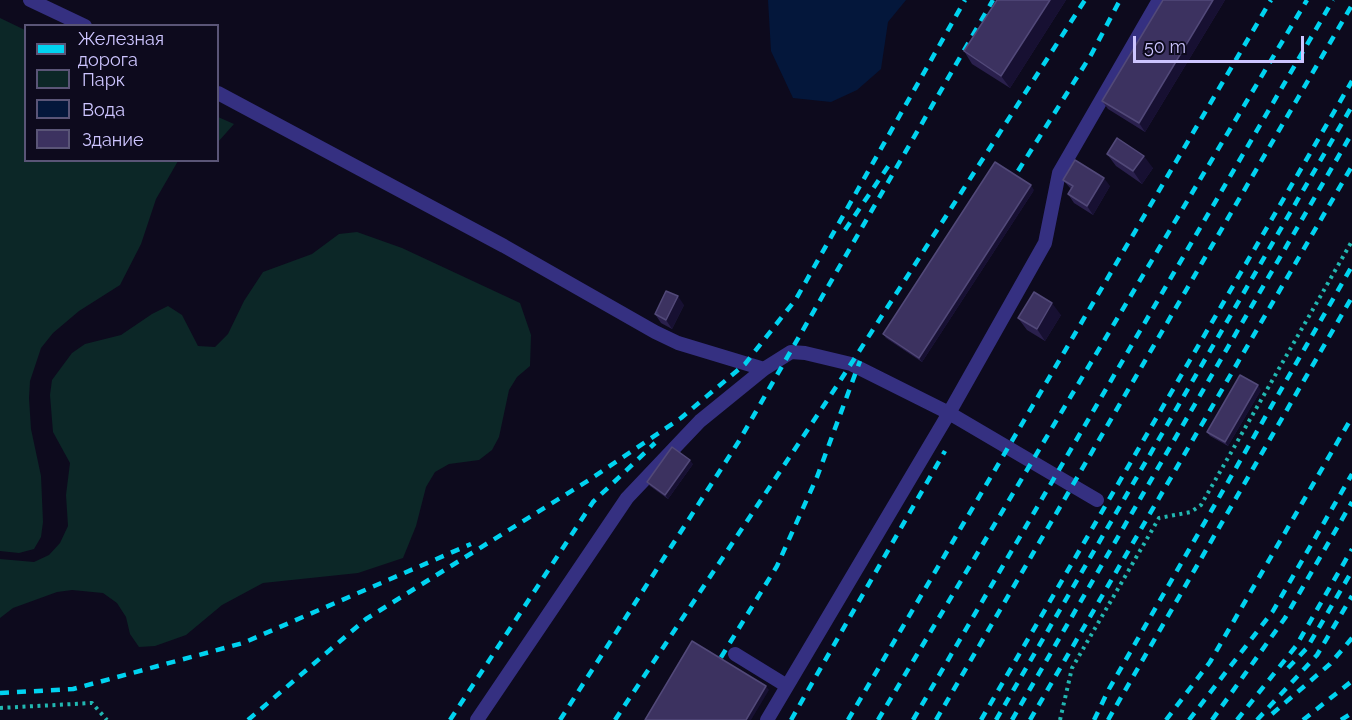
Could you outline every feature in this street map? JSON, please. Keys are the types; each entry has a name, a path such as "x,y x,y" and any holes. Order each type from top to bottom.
{"lane":[{"path":"30,0 81,24"},
{"path":"767,720 949,412 1045,243 1059,173 1159,0"},
{"path":"219,94 504,246 655,332 678,343 764,369"},
{"path":"477,720 627,498 700,421 764,369 791,352 806,353 851,364 949,412 1097,500"},
{"path":"735,654 787,686"}],"path":[{"path":"1060,720 1072,668 1159,518 1191,512 1201,505 1352,242"},
{"path":"0,708 92,703 107,720"}],"green space":[{"path":"0,18 24,30 24,162 177,162 156,199 141,244 120,285 79,311 53,333 41,348 30,381 29,398 31,429 41,476 43,522 41,537 34,549 19,553 0,551"},
{"path":"219,117 234,124 219,141"},
{"path":"357,232 402,248 520,303 531,335 530,366 517,377 509,390 499,437 492,450 479,460 449,464 435,472 426,487 416,526 403,558 358,573 263,583 222,605 186,635 155,646 139,647 130,634 126,617 117,603 103,593 72,590 57,592 13,608 0,618 0,559 34,562 49,555 60,543 68,526 66,495 70,463 53,432 50,395 52,380 72,353 85,344 121,335 168,306 182,315 198,346 215,347 228,334 244,301 263,272 312,254 339,234"}],"water":[{"path":"768,0 906,0 888,22 881,69 857,90 831,102 793,98 771,51"}],"building":[{"path":"997,0 1050,0 1001,76 964,51"},
{"path":"1163,0 1213,0 1139,123 1102,101"},
{"path":"1117,138 1144,156 1133,171 1107,154"},
{"path":"1075,160 1104,178 1087,206 1068,194 1073,186 1063,180"},
{"path":"995,162 1031,185 919,358 883,334"},
{"path":"666,291 678,296 666,320 655,314"},
{"path":"1034,292 1052,303 1037,329 1018,318"},
{"path":"1240,375 1258,385 1225,442 1207,432"},
{"path":"672,447 690,460 665,495 647,482"},
{"path":"692,641 766,686 746,720 645,720"}],"railway":[{"path":"248,720 366,619 589,480 681,418 745,364 796,299 965,0"},
{"path":"560,720 739,441 993,0"},
{"path":"615,720 840,381 1085,0"},
{"path":"1018,171 1091,55 1120,0"},
{"path":"848,720 1271,0"},
{"path":"878,720 1307,0"},
{"path":"913,720 1333,0"},
{"path":"936,720 1352,5"},
{"path":"981,720 1352,81"},
{"path":"996,720 1352,106"},
{"path":"1012,720 1352,133"},
{"path":"845,230 889,165"},
{"path":"1030,720 1352,166"},
{"path":"1094,720 1109,689 1352,266"},
{"path":"1108,720 1352,297"},
{"path":"712,672 777,566 817,477 860,361"},
{"path":"1166,720 1210,662 1352,417"},
{"path":"450,720 593,502 655,443"},
{"path":"791,720 945,451"},
{"path":"1189,720 1273,611 1352,474"},
{"path":"1212,720 1285,618 1352,502"},
{"path":"0,693 73,689 243,643 471,544"},
{"path":"1237,720 1296,646 1352,549"},
{"path":"1288,668 1307,648 1352,571"},
{"path":"1257,720 1317,655 1352,596"},
{"path":"1272,714 1330,664 1352,638"},
{"path":"1303,720 1352,681"},
{"path":"1341,720 1352,713"}]}
